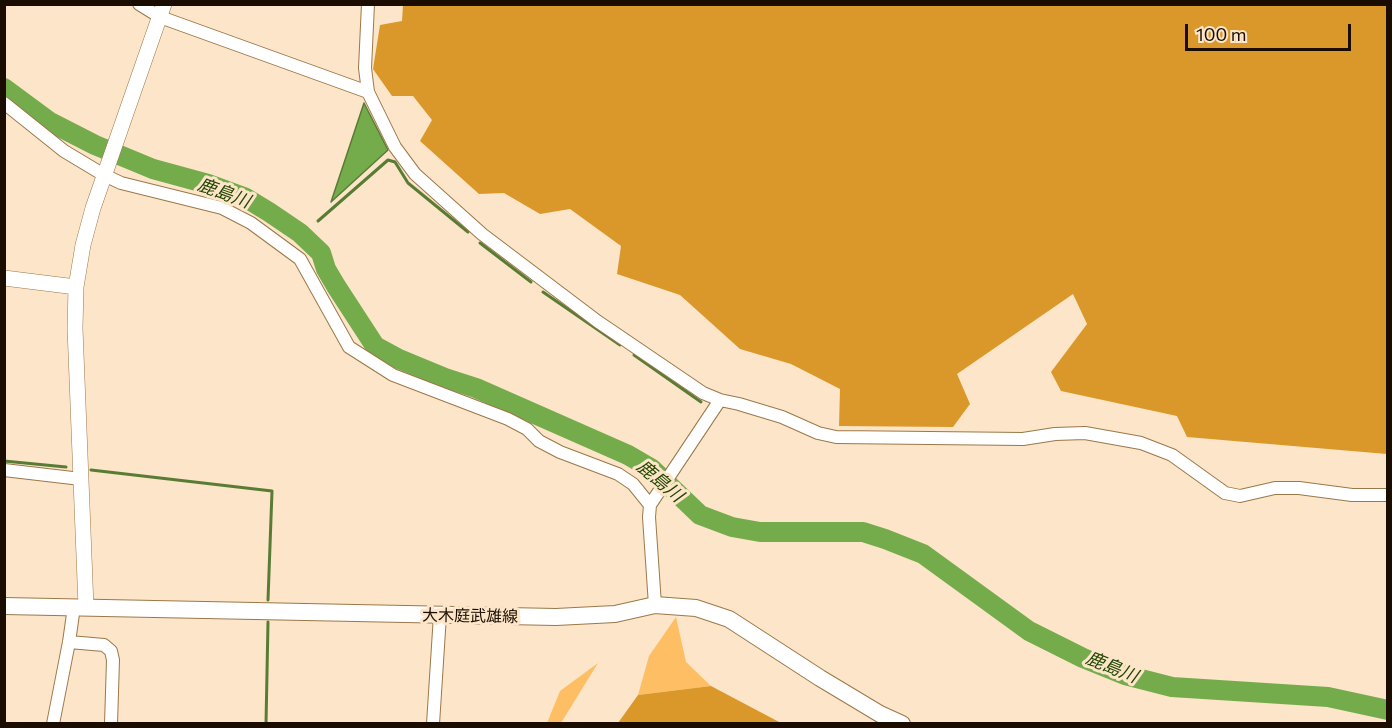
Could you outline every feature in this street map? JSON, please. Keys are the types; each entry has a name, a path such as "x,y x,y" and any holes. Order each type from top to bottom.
{"main road":[{"name":"大木庭武雄線","path":"4,606 556,617 615,614 655,605 696,608 729,619 820,678 880,714 902,723"}],"street":[{"path":"139,4 368,92"},
{"path":"368,4 365,68 368,92 395,147 415,174 482,234 597,321 704,393 720,400 782,417 818,433 836,437 1023,439 1055,434 1085,433 1141,443 1172,455 1225,493 1240,496 1275,488 1299,488 1352,495 1388,495"},
{"path":"53,723 69,642 80,607 81,479 75,328 76,288 83,245 104,175 162,11"},
{"path":"4,102 64,151 104,175 121,183 222,208 250,223 300,259 349,347 393,375 508,419 527,429 539,441 560,452 618,474 633,484 651,502"},
{"path":"4,278 76,288"},
{"path":"655,605 649,517 651,502 720,400"},
{"path":"4,470 81,479"},
{"path":"433,723 440,615"},
{"path":"69,642 104,645 111,651 113,660 111,723"}],"shaded area":[{"path":"403,5 1387,5 1387,454 1187,437 1177,416 1061,391 1051,372 1087,324 1073,294 957,374 970,404 953,427 839,426 840,389 791,364 740,349 680,295 617,274 621,246 570,209 540,214 504,193 479,194 420,141 432,120 413,96 392,96 373,69 380,25 402,21"},
{"path":"364,103 388,150 331,202"},
{"path":"676,617 686,662 711,686 638,695 649,656"},
{"path":"598,663 561,723 547,723 560,691"},
{"path":"711,686 781,723 618,723 638,695"}],"waterway":[{"name":"鹿島川","path":"4,88 50,122 95,145 153,169 208,184 246,198 269,212 300,233 321,253 326,269 375,346 399,359 476,388 628,455 652,469 700,515 732,527 760,532 863,532 885,539 923,554 1029,631 1083,658 1125,675 1172,687 1328,697 1388,710"},
{"path":"318,221 388,160 395,162 408,183 468,232"},
{"name":"鹿島川","path":"300,233 307,230"},
{"path":"480,243 531,282"},
{"path":"543,292 620,345"},
{"path":"634,355 701,402"},
{"path":"4,461 66,467"},
{"path":"91,470 272,491 268,600"},
{"path":"266,724 268,622"}]}
